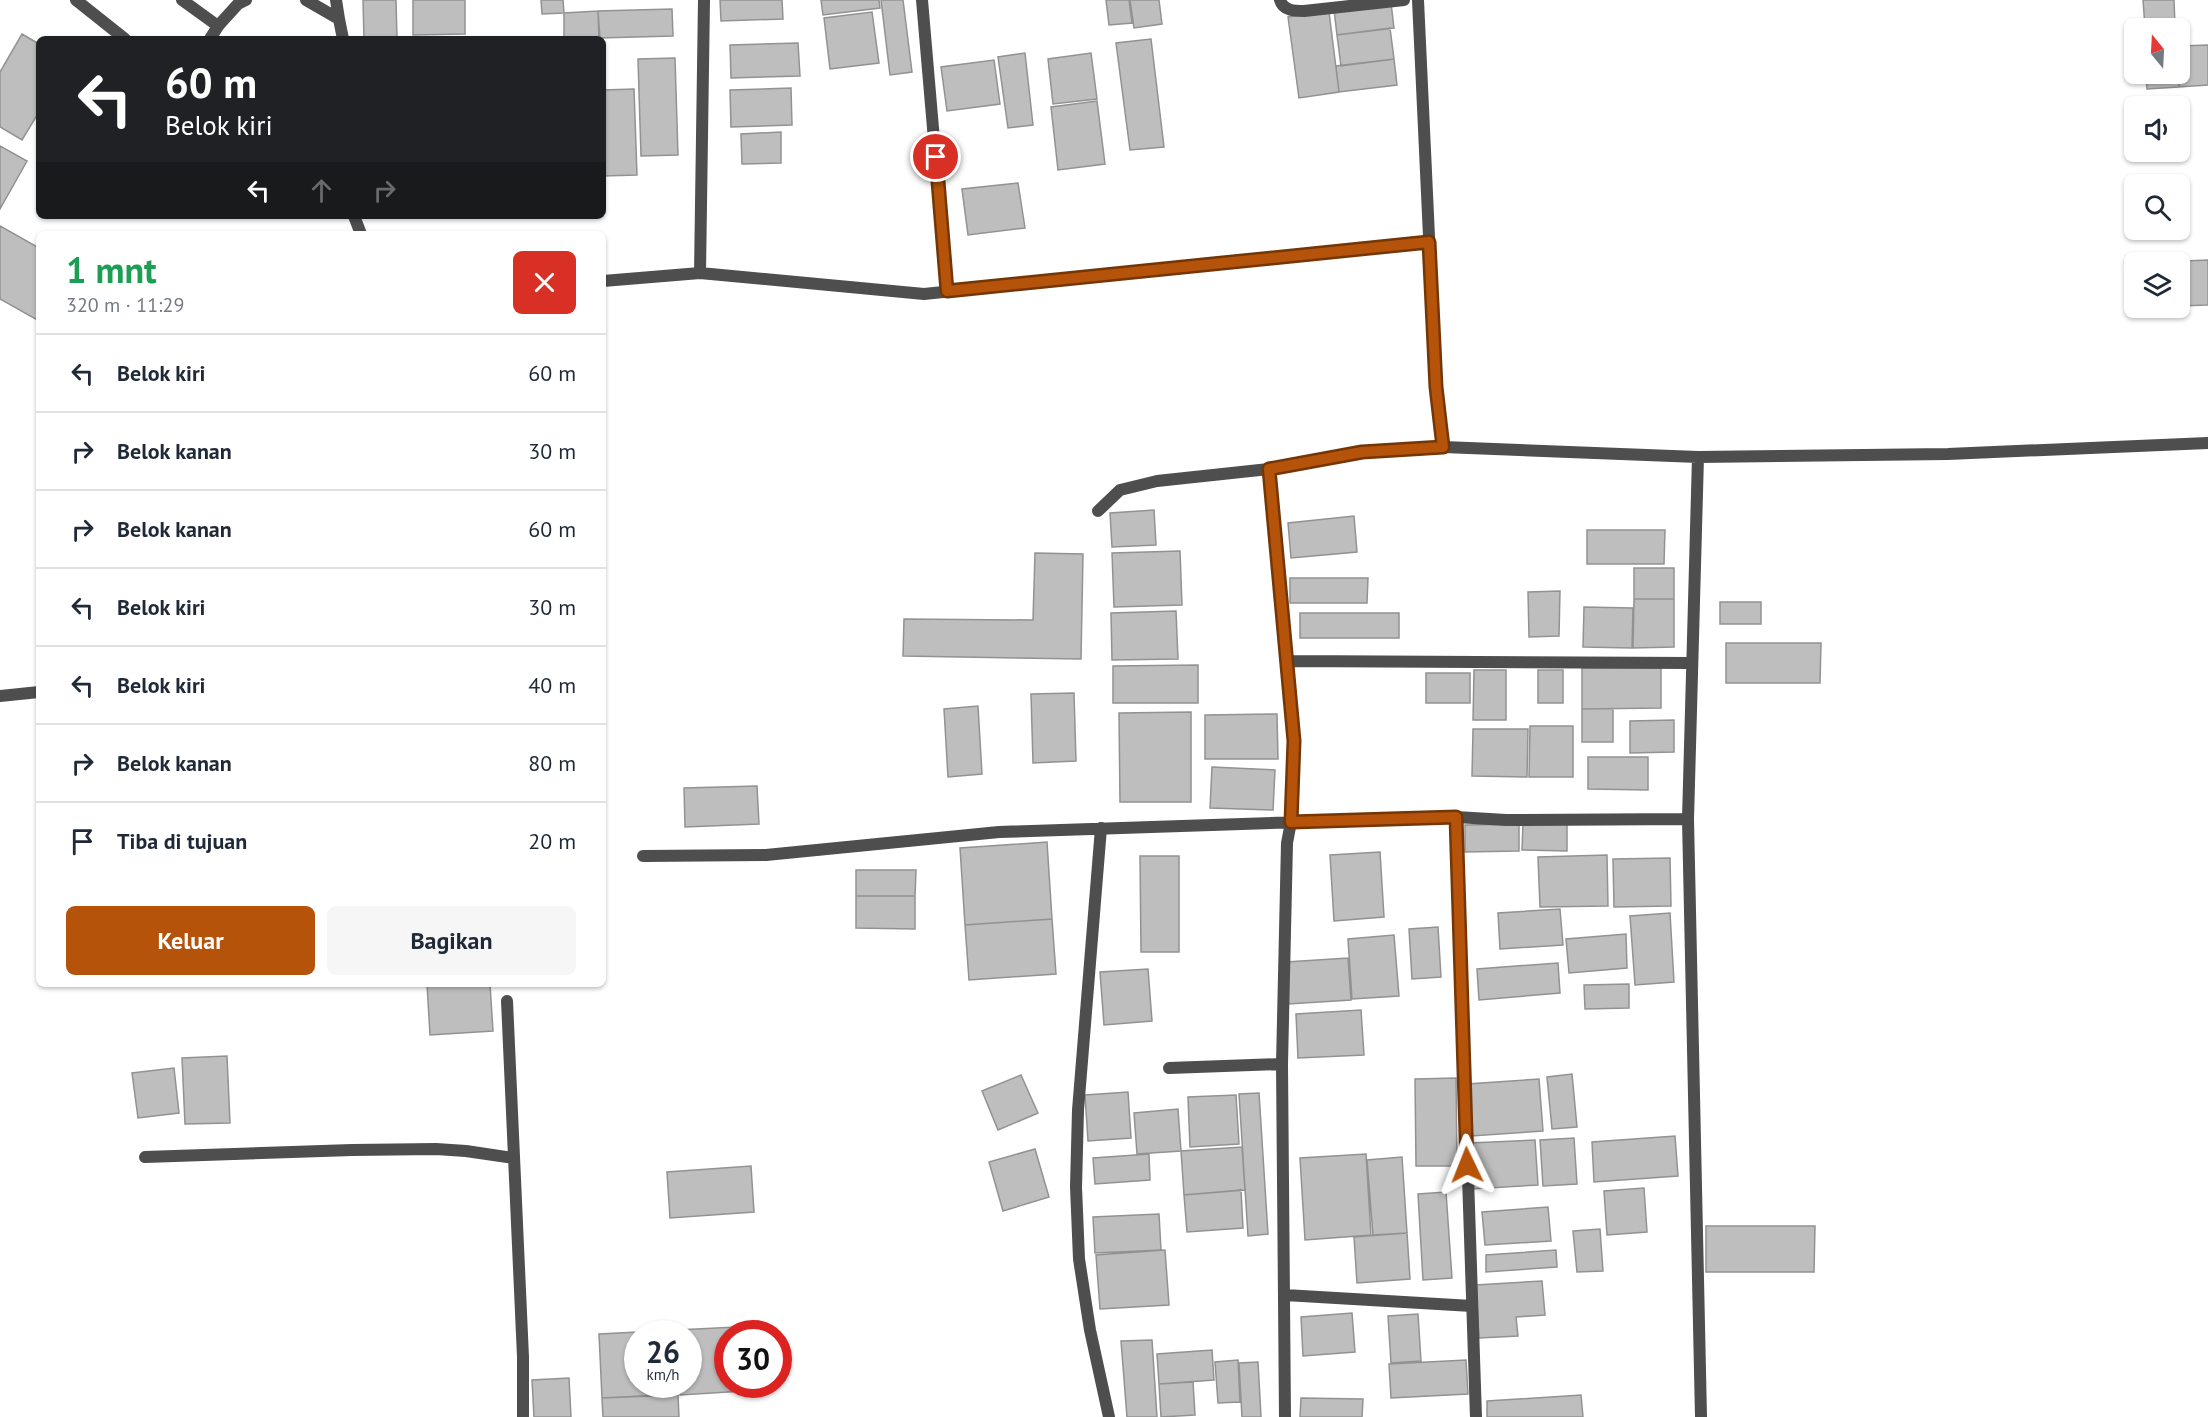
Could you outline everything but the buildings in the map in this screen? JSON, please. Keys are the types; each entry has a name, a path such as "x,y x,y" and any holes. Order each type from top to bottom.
{"street":[{"path":"76,0 121,36"},
{"path":"182,0 218,26"},
{"path":"212,36 238,4 246,0"},
{"path":"306,0 339,19"},
{"path":"336,0 342,36"},
{"path":"700,273 704,0"},
{"path":"922,0 947,291"},
{"path":"1280,0 1289,10 1304,11 1404,0"},
{"path":"1418,0 1436,387 1443,447"},
{"path":"606,281 700,273 924,294 1429,242"},
{"path":"1098,511 1120,490 1157,481 1269,469 1362,452 1443,447 1698,457 1948,454 2208,443"},
{"path":"1698,457 1688,819 1701,1417"},
{"path":"1269,469 1294,741 1291,822 1287,843 1282,1065 1285,1417"},
{"path":"1287,661 1692,663"},
{"path":"0,696 36,692"},
{"path":"643,856 766,855 999,832 1101,828 1456,817 1688,819"},
{"path":"1456,817 1476,1417"},
{"path":"1101,828 1078,1110 1076,1187 1079,1259 1090,1330 1109,1417"},
{"path":"507,1001 523,1357 523,1417"},
{"path":"1169,1068 1282,1065"},
{"path":"145,1157 436,1149 513,1158"},
{"path":"1285,1295 1472,1306"}],"route":[{"path":"936,157 947,291 1429,242 1436,387 1443,447 1362,452 1269,469 1294,741 1291,822 1456,817 1467,1165"}]}
